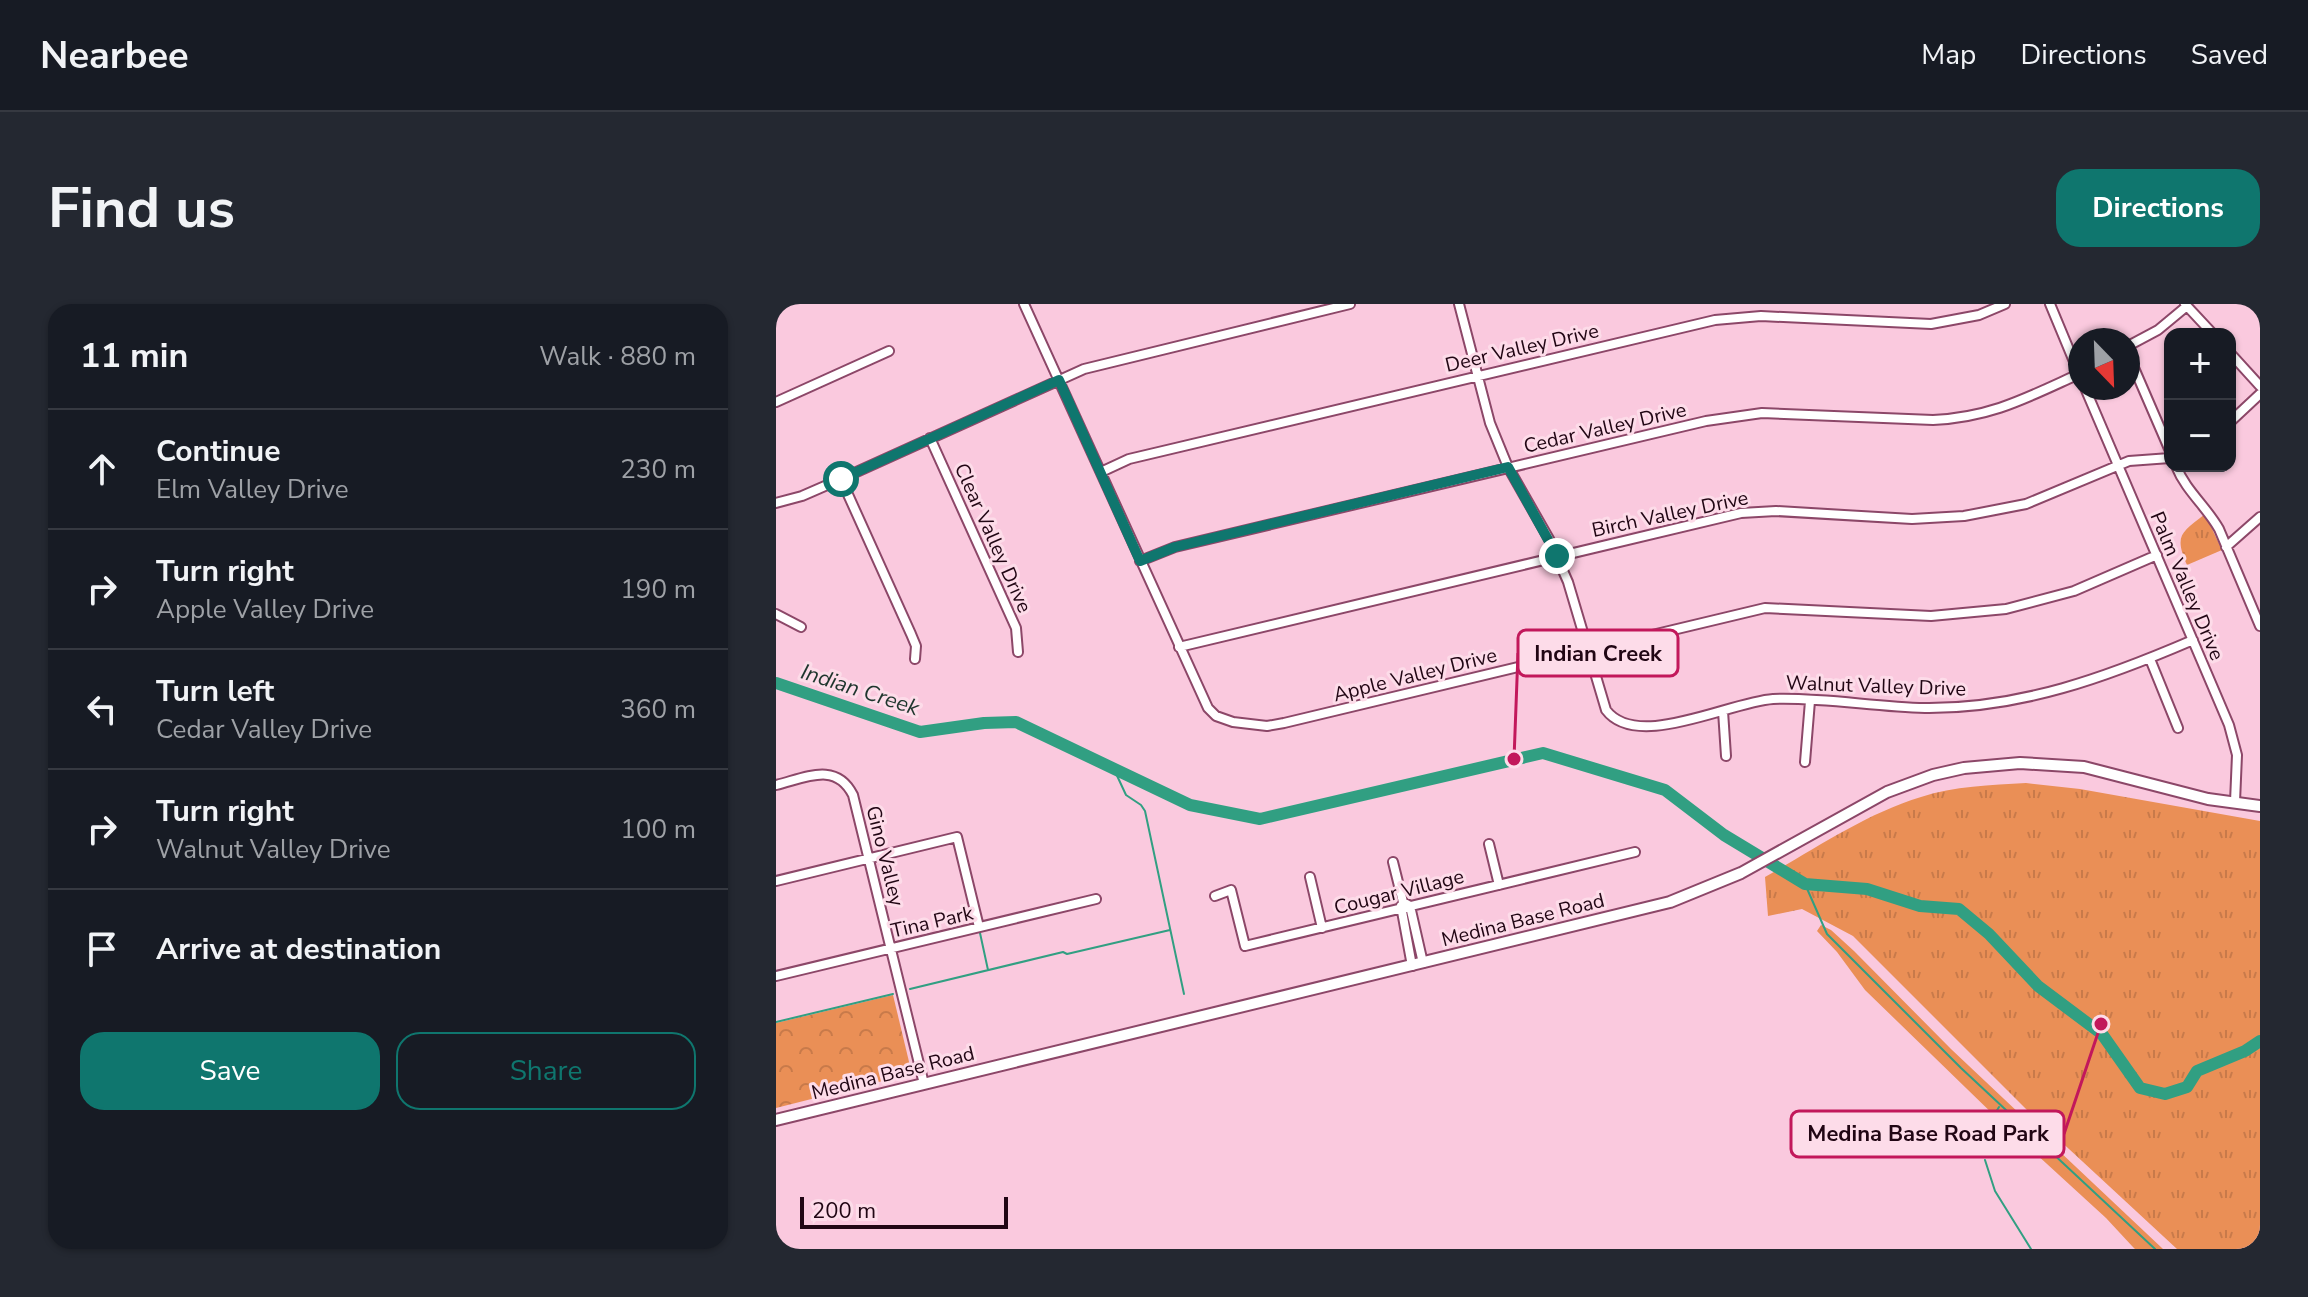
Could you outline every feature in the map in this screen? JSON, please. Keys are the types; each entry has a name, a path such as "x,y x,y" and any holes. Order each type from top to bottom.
{"street":[{"name":"Apple Valley Drive","path":"1024,304 1179,647 1213,714 1233,722 1267,726 1765,608 1931,616 2006,609 2074,591 2157,555"},
{"path":"776,503 802,496 1084,369 1350,304"},
{"name":"Walnut Valley Drive","path":"1459,304 1490,423 1508,467 1557,556 1578,609 1606,710 1621,723 1631,727 1655,726 1771,699 1924,708 1977,705 2043,695 2077,686 2193,640"},
{"name":"Deer Valley Drive","path":"1101,472 1129,459 1715,320 1761,316 1931,324 1979,315 2005,304"},
{"path":"2050,304 2068,347"},
{"path":"2140,340 2158,330 2186,305 2207,328"},
{"path":"776,402 889,351"},
{"path":"2236,360 2260,386"},
{"name":"Cedar Valley Drive","path":"1140,561 1175,547 1744,414 1961,419 1994,411 2068,380"},
{"path":"2140,382 2164,437"},
{"path":"2236,416 2260,394"},
{"name":"Palm Valley Drive","path":"2090,400 2235,746 2235,802"},
{"name":"Clear Valley Drive","path":"930,438 1016,628 1018,652"},
{"name":"Birch Valley Drive","path":"1179,647 1750,512 1912,519 1964,516 2034,501 2129,461 2164,458"},
{"path":"2179,472 2189,492 2213,518 2260,623"},
{"path":"841,479 916,646 915,659"},
{"path":"2226,547 2260,517"},
{"path":"776,614 801,627"},
{"path":"2150,659 2178,728"},
{"path":"1805,762 1810,701"},
{"path":"1723,711 1726,756"},
{"name":"Medina Base Road","path":"776,1120 1670,902 1719,885 1887,792 1933,775 1992,764 2084,767 2187,794 2260,806"},
{"name":"Gino Valley","path":"776,785 818,775 833,775 842,779 853,795 924,1084"},
{"path":"776,881 957,837 979,927"},
{"path":"1489,844 1499,885"},
{"name":"Cougar Village","path":"1215,896 1231,890 1245,946 1404,905 1635,852"},
{"path":"1393,862 1418,964"},
{"path":"1310,877 1322,928"},
{"name":"Tina Park","path":"776,976 1096,899"}],"green space":[{"path":"2205,514 2222,550 2187,565 2181,547 2182,535"},
{"path":"2026,783 2080,789 2260,821 2260,1249 2177,1249 2029,1112 1853,936 1802,909 1768,916 1765,877 1860,822 1900,804 1946,790"},
{"path":"1821,925 1854,951 1951,1049 2163,1249 2135,1249 1865,990 1817,931"},
{"path":"893,995 910,1074 776,1108 776,1023"}],"waterway":[{"name":"Indian Creek","path":"776,683 920,732 1016,722 1190,805 1260,819 1543,753 1665,790 1724,835 1805,884 1867,889 1920,906 1959,909 1989,934 2038,986 2102,1034 2140,1088 2165,1094 2187,1087 2197,1071 2245,1051 2260,1041"},
{"path":"1113,767 1126,795 1145,811 1184,994"},
{"path":"1805,884 1827,934 1961,1068 2155,1249"},
{"path":"910,989 1170,930"},
{"path":"980,933 988,970"},
{"path":"776,1022 893,994"},
{"path":"1987,1147 1990,1122 1999,1107"},
{"path":"1985,1160 1995,1191 2031,1249"}],"place":[{"name":"Indian Creek","path":"1514,759"},
{"name":"Medina Base Road Park","path":"2101,1024"}],"route":[{"path":"841,479 1059,380 1140,561 1175,547 1508,467 1557,556"}]}
